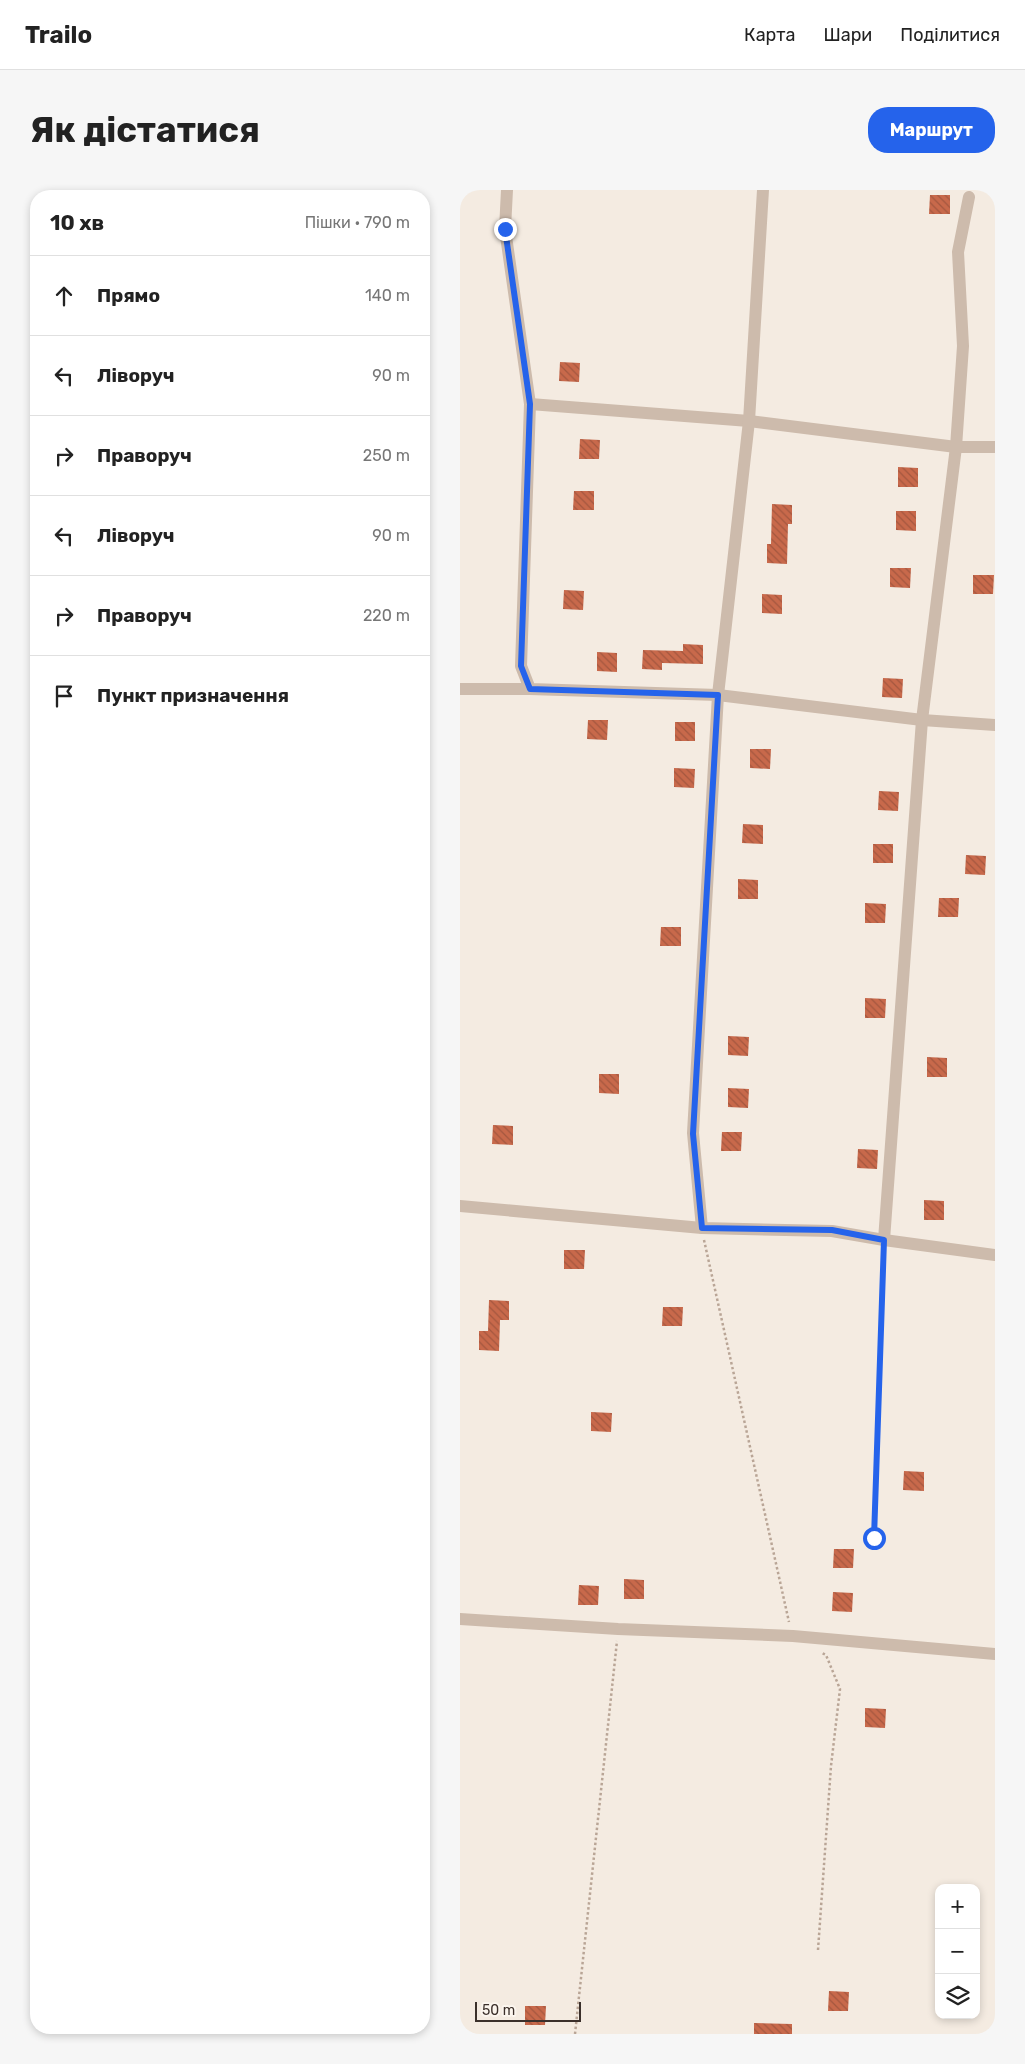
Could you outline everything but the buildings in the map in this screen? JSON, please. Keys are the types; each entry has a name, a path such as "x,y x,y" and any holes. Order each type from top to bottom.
{"street":[{"path":"507,190 505,229 530,404 521,666 530,689"},
{"path":"702,1228 693,1134 718,695 749,421 763,190"},
{"path":"884,1240 922,720 956,447 963,346 958,252 969,196"},
{"path":"530,404 749,421 956,447 995,447"},
{"path":"460,689 530,689 718,695 922,720 995,725"},
{"path":"460,1206 702,1228 832,1230 884,1240 995,1255"},
{"path":"460,1619 618,1629 792,1636 995,1654"}],"path":[{"path":"702,1228 792,1636"},
{"path":"874,1538 884,1240"},
{"path":"575,2034 618,1629"},
{"path":"817,1650 826,1655 840,1689 830,1766 818,1950"}],"route":[{"path":"505,229 530,404 521,666 530,689 718,695 693,1134 702,1228 832,1230 884,1240 874,1538"}]}
